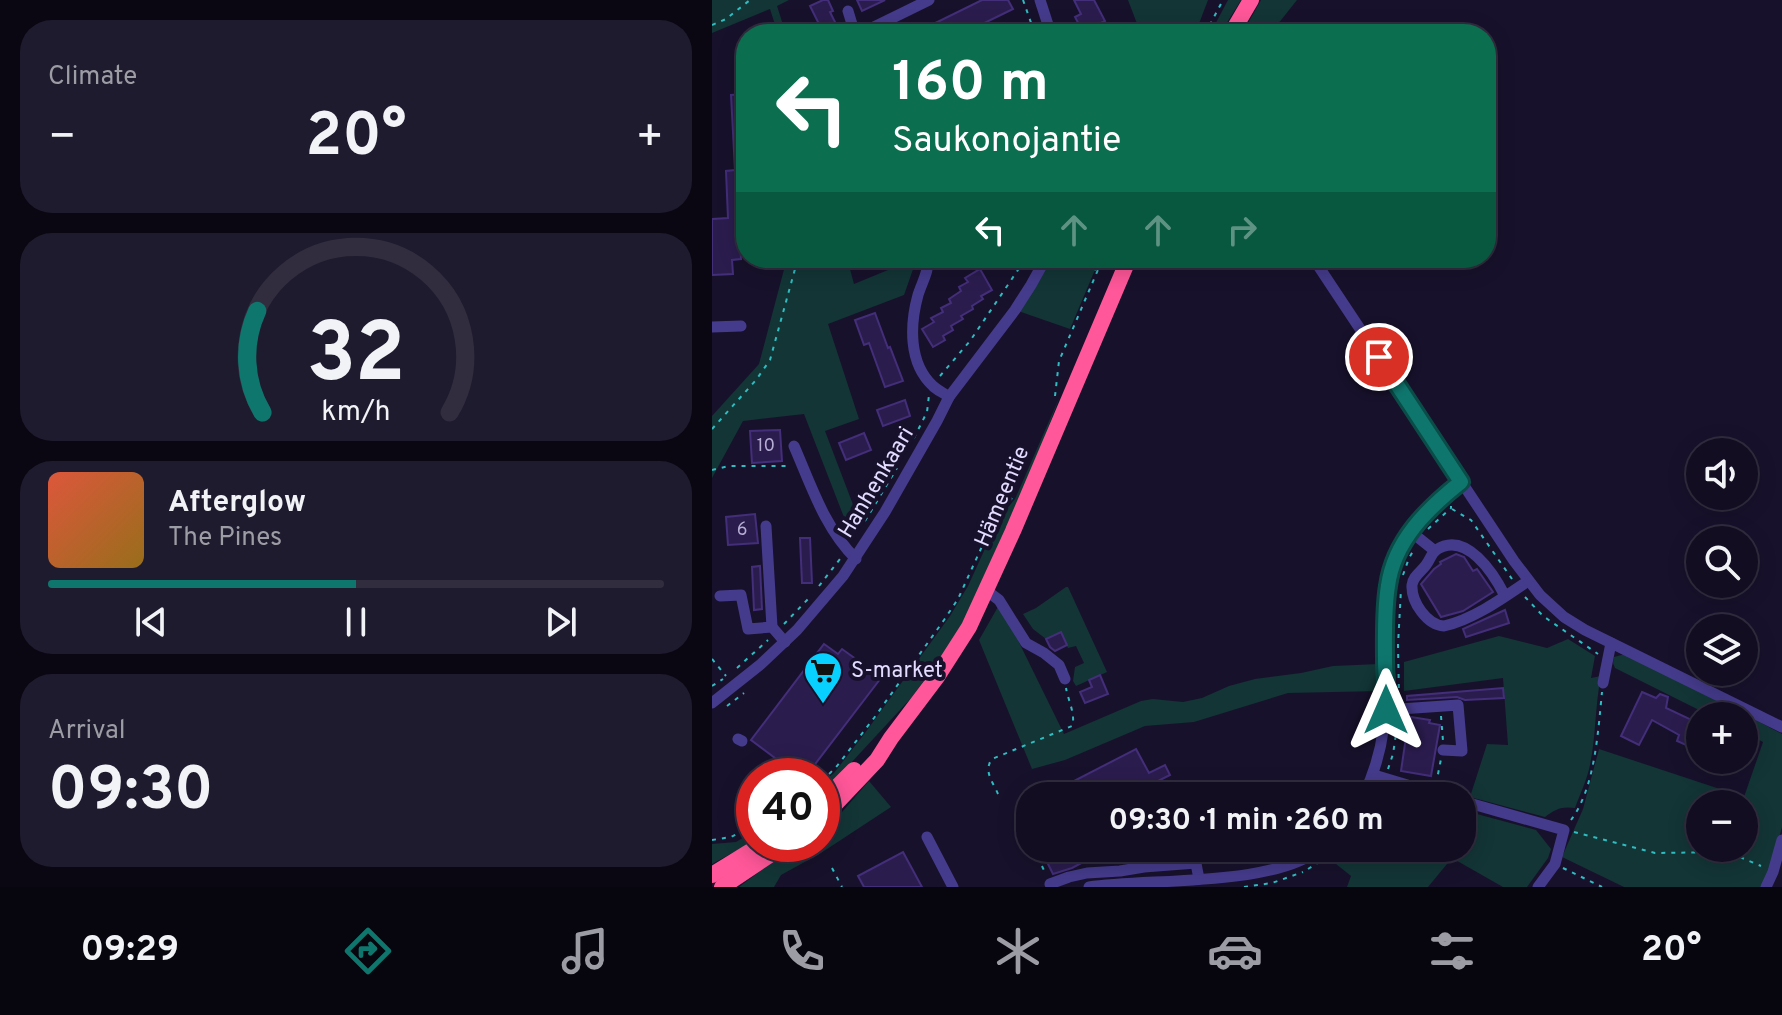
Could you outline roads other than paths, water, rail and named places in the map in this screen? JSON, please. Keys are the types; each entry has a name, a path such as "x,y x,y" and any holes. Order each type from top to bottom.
{"highway":[{"path":"1237,24 1251,0"},
{"name":"Hämeentie","path":"840,799 877,760 969,627 1125,268"},
{"name":"Hämeentie","path":"840,784 871,752 891,738"},
{"path":"712,875 736,860"},
{"path":"722,887 759,862"}],"street":[{"path":"880,24 929,0"},
{"path":"1040,0 1048,24"},
{"path":"848,11 852,24"},
{"path":"929,268 913,323 913,341 916,359 924,376 933,387 949,397"},
{"name":"Hanhenkaari","path":"712,703 738,684 778,634 826,598 856,559 949,397 1015,310 1040,268"},
{"path":"1320,268 1540,595 1564,617 1585,630 1782,727"},
{"path":"712,327 741,326"},
{"path":"794,446 839,541 856,559"},
{"path":"1375,782 1379,777 1386,710 1387,589 1395,560 1415,535 1423,516 1461,482"},
{"path":"720,596 741,595 748,629 778,634 766,526"},
{"path":"1415,535 1435,551"},
{"path":"1505,596 1471,551 1453,545 1435,551 1416,575 1412,586 1418,605 1438,626 1450,625 1490,606 1528,581"},
{"path":"987,591 999,600 1026,643 1059,665 1065,679"},
{"path":"1603,683 1611,643"},
{"path":"1386,710 1458,705 1462,751 1443,750"},
{"path":"1379,777 1396,782"},
{"path":"1476,805 1564,830 1555,864 1538,887"},
{"path":"927,837 953,887"},
{"path":"1766,887 1782,840"},
{"path":"1089,887 1238,876 1296,862"},
{"path":"1050,884 1087,873 1196,863 1199,879"}],"place":[{"name":"S-market","path":"823,705"}]}
